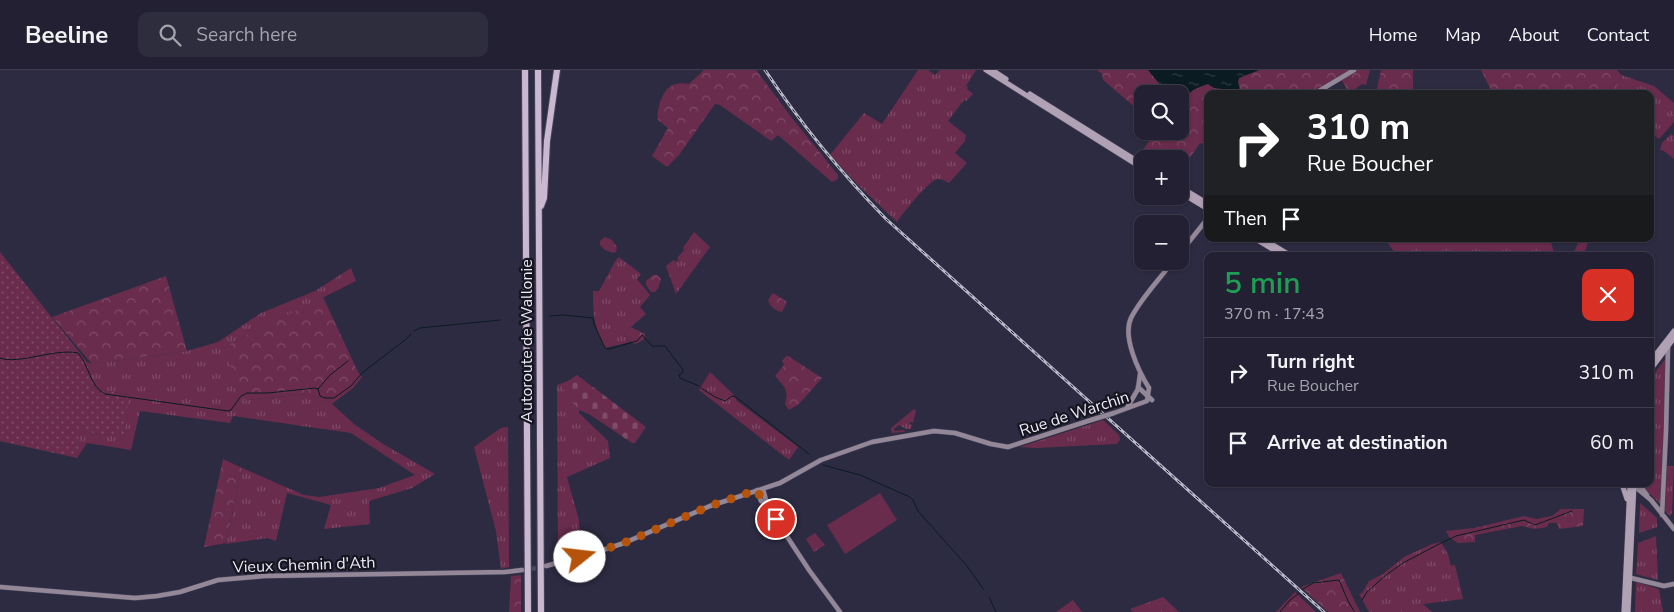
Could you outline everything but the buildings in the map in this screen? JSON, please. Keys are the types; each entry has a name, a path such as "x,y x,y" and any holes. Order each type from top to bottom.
{"highway":[{"name":"Autoroute de Wallonie","path":"526,70 528,612"},
{"name":"Autoroute de Wallonie","path":"538,70 541,612"},
{"path":"540,210 544,198 547,140 557,70"}],"main road":[{"path":"986,70 1134,163"},
{"path":"992,70 1134,159"},
{"path":"1189,192 1204,202"},
{"path":"1189,197 1204,207"},
{"path":"1261,242 1277,252"},
{"path":"1268,242 1284,252"},
{"path":"1654,357 1674,331"},
{"path":"1654,365 1674,338"},
{"path":"1623,487 1629,502"},
{"path":"1628,612 1629,502 1632,487"},
{"path":"1624,612 1625,584 1628,577 1632,487"}],"street":[{"path":"1321,90 1354,70"},
{"path":"1189,242 1204,223"},
{"name":"Rue de Warchin","path":"760,490 780,483 829,457 872,442 934,431 955,433 1008,447 1149,400 1150,388 1140,373 1128,334 1131,319 1167,270"},
{"path":"1662,515 1668,346"},
{"path":"1127,408 1138,387 1140,373"},
{"path":"1138,387 1149,400"},
{"path":"1635,487 1651,500 1674,529"},
{"path":"546,566 624,543 710,506 760,490 762,501 840,612"},
{"name":"Vieux Chemin d'Ath","path":"0,587 135,598 180,592 218,580 264,576 505,572 522,570"},
{"path":"1628,577 1664,586 1674,584"}],"green space":[{"path":"704,70 756,70 838,175 838,179 832,182 778,135 771,141 720,105 715,104 679,155 667,167 652,156 668,128 658,120 660,102 664,93 675,84 689,84"},
{"path":"918,70 928,70 935,75 940,70 976,70 966,86 973,94 966,101 964,100 948,121 966,135 965,141 955,153 967,163 949,183 938,179 929,185 897,222 830,155 864,113 882,124"},
{"path":"1097,70 1148,70 1160,85 1134,85 1134,106 1103,80 1102,74"},
{"path":"1259,70 1350,70 1318,90 1204,90 1204,144 1200,143 1189,159 1189,150 1143,150 1149,141 1189,140 1189,93 1208,84 1210,86 1240,88 1239,78"},
{"path":"1356,70 1370,70 1366,85 1362,84 1354,90 1348,90 1341,79"},
{"path":"1381,70 1413,70 1413,90 1377,90"},
{"path":"1481,70 1617,70 1621,75 1616,90 1491,90"},
{"path":"1621,75 1654,86 1674,103 1674,122 1659,139 1654,135 1654,90 1616,90"},
{"path":"1671,134 1674,136 1674,159 1660,150 1662,143"},
{"path":"694,232 710,247 676,294 666,266 674,260 676,262 679,260 677,258"},
{"path":"605,237 612,240 617,247 616,252 613,253 605,250 600,245 600,241"},
{"path":"1551,242 1554,252 1394,252 1388,243"},
{"path":"1579,242 1589,242 1584,252 1574,252"},
{"path":"0,252 87,362 94,388 129,395 124,437 80,431 77,458 0,441"},
{"path":"619,257 641,274 637,279 650,295 640,307 646,314 626,331 624,335 630,342 605,348 598,333 595,320 593,291 599,291"},
{"path":"351,268 356,281 230,344 237,401 308,394 332,404 354,424 383,444 435,474 412,488 369,501 370,524 324,529 331,505 287,493 276,541 267,538 226,544 242,468 304,495 319,497 379,488 415,475 351,433 233,416 230,423 140,411 131,450 87,443 77,458 80,431 124,437 129,395 94,388 87,362 92,364 187,351 218,342 261,313 315,291"},
{"path":"653,275 657,275 661,279 655,292 651,292 646,285 646,281"},
{"path":"166,276 187,351 92,364 52,317"},
{"path":"773,293 787,302 782,312 770,305 768,300"},
{"path":"323,297 362,377 353,388 332,404 308,394 237,401 230,364 230,344"},
{"path":"631,327 645,334 645,338 636,344 631,342 624,335"},
{"path":"786,356 822,378 799,404 789,410 785,404 787,395 785,389 775,376 784,365 782,361"},
{"path":"1666,358 1661,505 1644,487 1654,487 1654,376"},
{"path":"710,372 733,394 737,401 798,447 789,460 699,390"},
{"path":"577,375 646,427 635,443 632,443 589,414 579,410 560,384"},
{"path":"560,384 579,410 579,413 608,441 610,458 567,477 579,520 580,553 558,557 557,385"},
{"path":"914,409 916,411 913,423 909,423 912,425 911,429 906,429 899,425 894,429 895,431 904,430 905,432 891,433 891,428"},
{"path":"1103,420 1119,435 1120,440 1117,444 1020,447"},
{"path":"508,427 509,567 501,569 496,531 474,447 501,428"},
{"path":"223,459 242,468 226,543 204,547"},
{"path":"1667,466 1674,466 1672,513 1670,516 1665,511"},
{"path":"880,493 897,520 845,554 827,525"},
{"path":"1640,503 1657,518 1657,527 1639,533"},
{"path":"1561,509 1584,509 1583,526 1559,529 1557,523 1549,523 1547,527 1535,529 1522,526 1475,535 1475,542 1458,543 1449,537 1446,531 1474,528 1524,516 1536,519 1552,516"},
{"path":"815,533 825,545 814,552 806,539"},
{"path":"1656,536 1658,580 1636,574 1638,543"},
{"path":"1441,542 1448,554 1451,566 1455,565 1463,599 1423,604 1432,612 1369,612 1359,594 1362,593 1369,581 1383,574 1404,557 1432,544"},
{"path":"1341,573 1360,612 1328,612 1301,587"},
{"path":"521,575 521,612 509,612 511,576"},
{"path":"1636,582 1659,589 1663,612 1635,612"},
{"path":"1295,592 1316,612 1276,612"},
{"path":"1163,597 1179,612 1133,612 1130,609"},
{"path":"1073,600 1082,612 1056,612"}],"water":[{"path":"1148,70 1259,70 1239,78 1240,90 1214,88 1208,84 1189,94 1189,85 1160,85"}],"waterway":[{"path":"550,316 563,315 593,318 605,348 609,349 637,341 642,335 652,346 665,346 683,370 679,375 680,378 699,386"},
{"path":"414,331 420,328 500,320"},
{"path":"0,358 8,360 59,353 78,353 96,386 105,394 228,411 231,410 241,396 247,393 268,393 315,388 318,389 320,396 334,398 351,386 362,373 411,334"},
{"path":"318,389 330,375 348,361"},
{"path":"701,388 725,401 732,396 736,397 809,454"},
{"path":"823,465 860,475 910,497 918,511 967,566 984,590"},
{"path":"1362,600 1367,592 1403,563 1456,536 1524,520 1535,525 1572,511"},
{"path":"1303,589 1313,583 1339,580 1354,611"},
{"path":"1280,612 1298,594"},
{"path":"989,597 996,612"}],"tunnel":[{"path":"525,570 542,567"}],"railway":[{"path":"765,70 822,148 886,219 1324,612"}],"route":[{"path":"580,557 624,543 710,506 757,490 762,501 776,519"}]}
